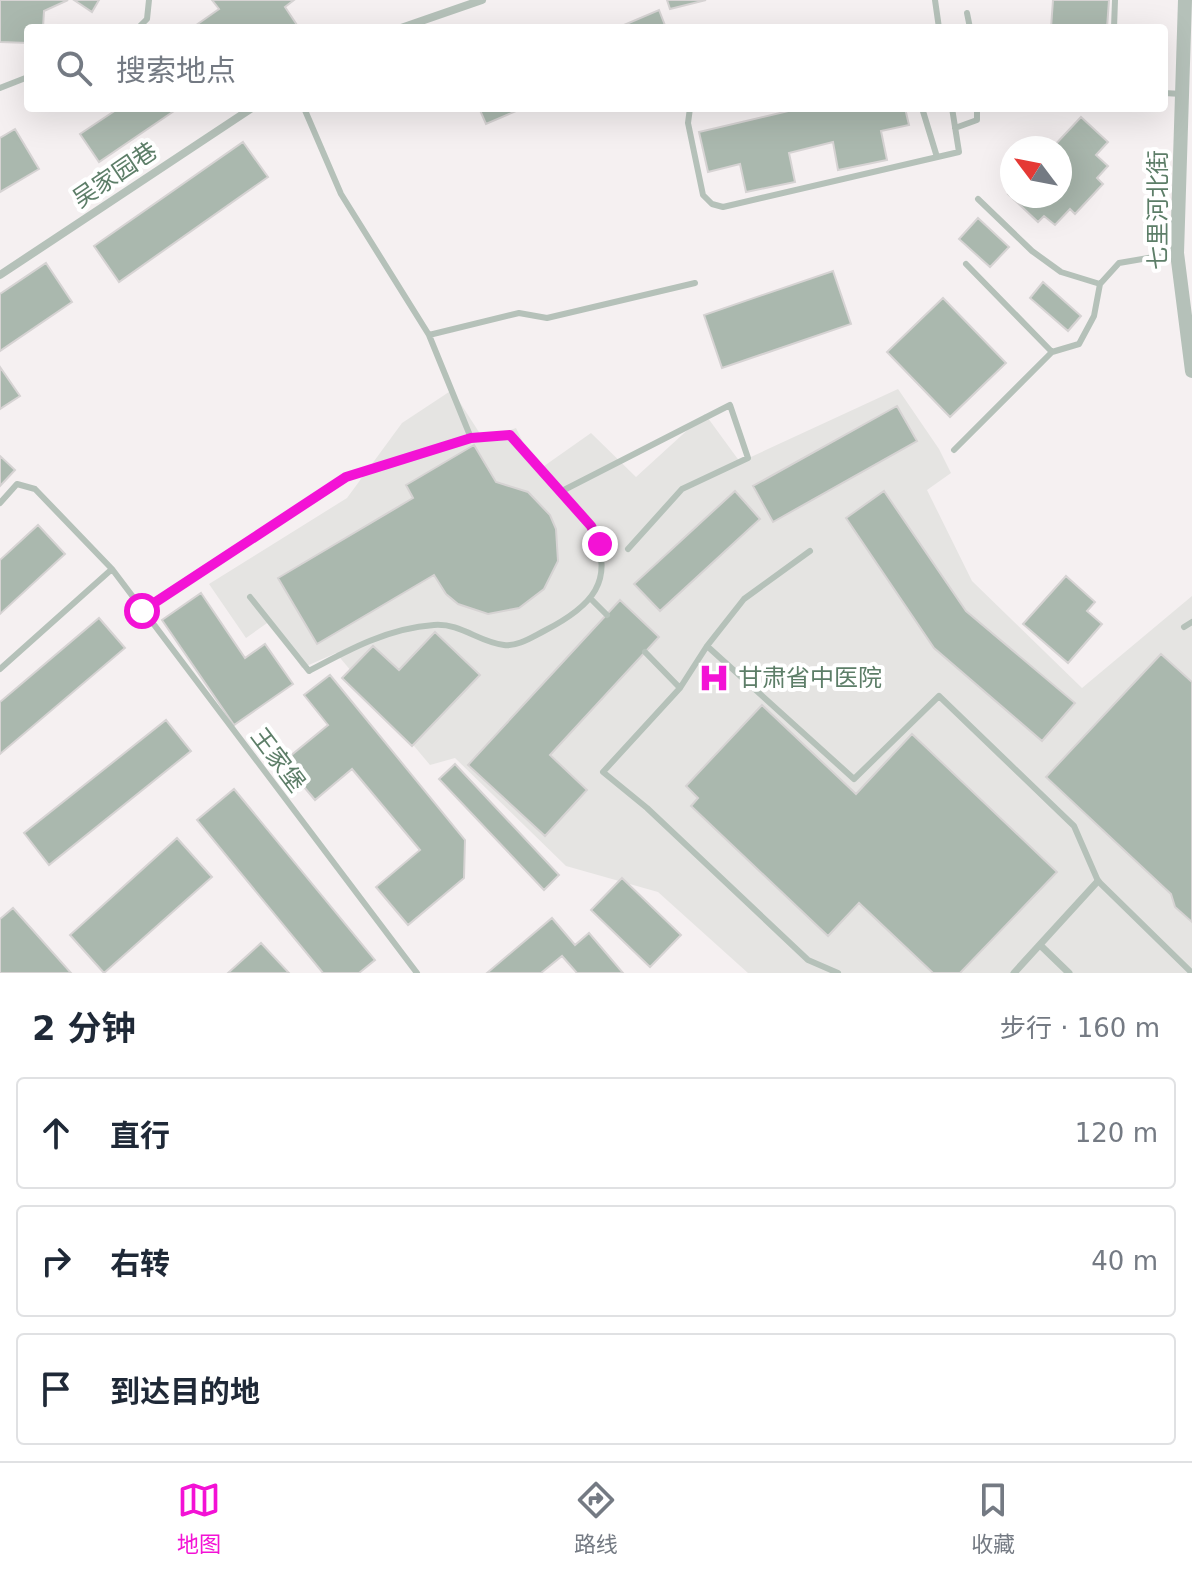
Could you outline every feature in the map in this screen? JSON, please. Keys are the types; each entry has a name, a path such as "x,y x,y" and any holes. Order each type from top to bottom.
{"street":[{"name":"七里河北街","path":"1185,0 1177,253 1192,371"},
{"path":"412,24 476,1"},
{"name":"吴家园巷","path":"0,275 246,112"},
{"path":"1014,973 1098,881"},
{"path":"1040,945 1069,973"}],"lane":[{"path":"142,24 147,19 149,0"},
{"path":"935,0 938,24"},
{"path":"1114,24 1115,0"},
{"path":"967,13 969,24"},
{"path":"0,88 24,79"},
{"path":"1168,93 1182,94"},
{"path":"306,112 341,194 429,335 471,438"},
{"path":"689,112 688,123 703,195 717,206 959,152 953,112"},
{"path":"923,112 937,157"},
{"path":"955,128 977,120 977,112"},
{"path":"978,199 1032,251 1061,272 1100,284"},
{"path":"954,450 1052,352 1079,344 1094,316 1100,284 1119,263 1177,253"},
{"path":"966,264 1052,352"},
{"path":"429,335 519,313 547,318 695,283"},
{"path":"560,492 730,405 748,458 682,489 628,549"},
{"path":"142,611 346,477 471,438 510,435 591,526 600,544 603,563 592,600 563,621 507,646 486,641 460,627 434,625 366,640 309,671 250,597"},
{"name":"王家堡","path":"0,503 17,484 35,489 112,569 417,973"},
{"path":"810,551 744,599 707,646 680,688 603,772 647,808 808,960 838,973"},
{"path":"0,669 112,569"},
{"path":"592,600 607,615"},
{"path":"1184,627 1192,622"},
{"path":"707,646 854,779 939,696 1074,826 1098,881 1192,973"},
{"path":"645,652 680,688"}],"shaded area":[{"name":"甘肃省中医院","path":"898,389 939,449 951,473 927,490 972,581 1082,688 1192,596 1192,973 748,973 658,892 566,866 455,758 430,765 336,653 302,668 270,621 246,638 209,584 347,498 402,423 452,390 484,440 516,428 537,471 591,433 636,477 705,414 740,462"}],"building":[{"path":"0,0 68,0 44,11 43,24 24,24 24,43 0,42"},
{"path":"74,0 99,0 92,12"},
{"path":"212,0 294,0 285,7 296,24 198,24 219,9"},
{"path":"667,0 706,0 670,9"},
{"path":"1053,0 1109,0 1107,24 1051,24"},
{"path":"659,10 664,24 626,24"},
{"path":"113,112 173,112 99,162 80,134"},
{"path":"481,112 514,112 486,124"},
{"path":"784,112 906,112 909,125 881,131 887,160 838,170 833,142 789,153 795,182 746,192 740,164 708,172 699,132"},
{"path":"1081,117 1108,142 1096,155 1108,166 1097,178 1103,184 1075,214 1070,209 1055,225 1044,216 1038,222 1023,208 1072,208 1072,136 1063,136"},
{"path":"15,129 39,169 0,192 0,138"},
{"path":"243,142 268,177 119,282 94,246"},
{"path":"978,218 1009,247 990,267 959,239"},
{"path":"46,263 72,302 0,351 0,294"},
{"path":"833,271 851,324 722,368 704,315"},
{"path":"1043,282 1081,316 1068,331 1030,298"},
{"path":"943,298 1006,363 950,417 887,352"},
{"path":"0,367 20,396 0,409"},
{"path":"897,406 917,441 773,522 753,486"},
{"path":"474,445 496,482 528,492 550,515 556,529 558,561 544,589 519,608 488,614 458,604 446,594 434,575 317,644 278,578 413,498 406,485"},
{"path":"0,456 15,470 0,486"},
{"path":"735,491 760,519 660,611 634,584"},
{"path":"884,491 966,611 1075,703 1042,741 934,648 846,518"},
{"path":"38,525 65,554 0,614 0,560"},
{"path":"1066,576 1095,602 1087,611 1102,624 1068,663 1023,624"},
{"path":"201,593 245,658 265,644 293,684 234,725 162,620"},
{"path":"620,600 659,637 550,755 587,790 545,836 468,765"},
{"path":"99,618 125,648 0,754 0,702"},
{"path":"435,632 480,675 412,746 342,678 373,646 399,670"},
{"path":"1161,654 1192,682 1192,922 1175,907 1171,894 1046,777"},
{"path":"330,675 465,840 464,878 408,925 376,887 420,850 352,769 315,800 283,762 328,725 304,695"},
{"path":"762,705 856,794 912,734 1057,872 960,973 933,973 859,903 828,936 691,806 698,798 686,786"},
{"path":"166,720 191,751 49,865 24,833"},
{"path":"455,764 559,875 544,890 439,779"},
{"path":"234,789 375,960 359,973 323,973 197,820"},
{"path":"177,838 212,877 104,973 70,935"},
{"path":"622,878 681,935 650,967 591,910"},
{"path":"13,908 71,973 0,973 0,919"},
{"path":"552,918 575,945 589,933 623,973 577,973 562,956 541,973 487,973"},
{"path":"261,943 289,973 228,973"}],"place":[{"name":"甘肃省中医院","path":"714,678"}],"route":[{"path":"142,611 346,477 471,438 510,435 591,526 600,544"}]}
